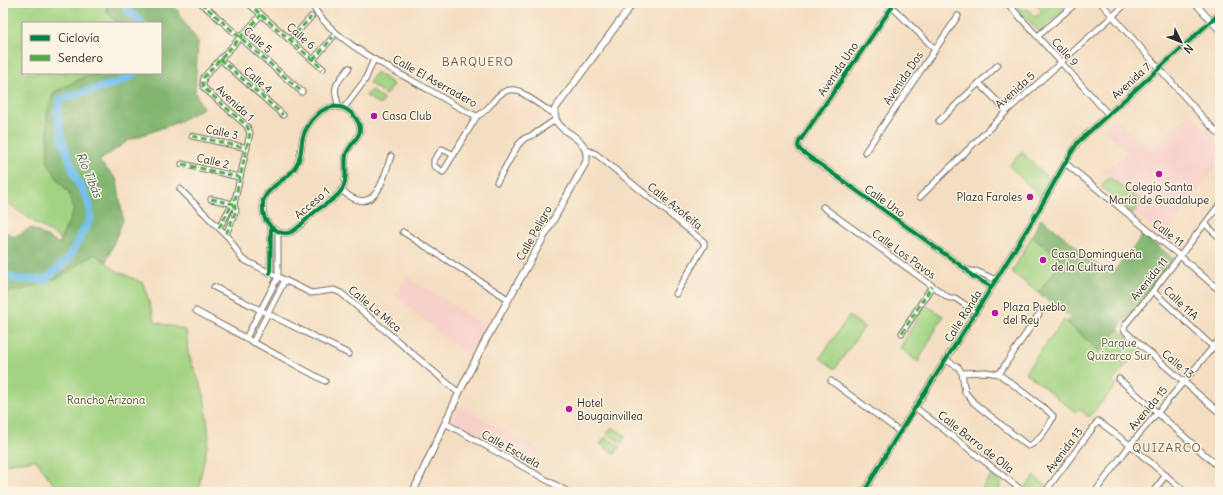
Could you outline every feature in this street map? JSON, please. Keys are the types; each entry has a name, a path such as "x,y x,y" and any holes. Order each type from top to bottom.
{"main road":[{"path":"586,150 580,142 563,128 555,117 559,102 633,3"},
{"name":"Calle Peligro","path":"413,492 459,393 508,300 586,162 586,150"}],"street":[{"name":"Calle 5","path":"201,3 302,92"},
{"name":"Calle 6","path":"248,3 323,69"},
{"name":"Calle El Aserradero","path":"311,3 324,22 361,52 477,116 483,113 502,93 514,89 555,117"},
{"name":"Calle 9","path":"1007,3 1108,114"},
{"path":"1038,36 1076,3"},
{"path":"1101,3 1220,135"},
{"name":"Avenida 5","path":"920,197 1006,111 1127,3"},
{"path":"1195,3 1220,31"},
{"path":"890,5 935,49"},
{"name":"Avenida Uno","path":"799,142 890,5"},
{"name":"Avenida 1","path":"226,234 236,211 234,204 250,133 247,126 202,85 204,78 261,14"},
{"name":"Avenida 7","path":"1108,114 1220,14"},
{"name":"Avenida Dos","path":"865,152 958,16"},
{"path":"290,40 311,17"},
{"path":"313,60 333,37"},
{"path":"342,108 365,80 374,59"},
{"name":"Calle 4","path":"220,60 283,115"},
{"path":"940,121 998,65"},
{"path":"342,108 335,91 335,87 337,82 349,68"},
{"path":"979,83 1006,111"},
{"path":"246,338 278,277 278,232 271,227 262,212 263,201 271,189 288,176 295,168 300,158 303,136 308,125 315,116 328,107 342,108"},
{"name":"Acceso 1","path":"278,232 286,233 297,229 310,215 336,198 345,184 347,152 357,139 359,129 356,118 342,108"},
{"name":"Calle Ronda","path":"864,492 900,432 992,287 1078,142 1108,114"},
{"path":"454,155 442,148 434,160 434,166 443,172 454,155 477,116"},
{"path":"496,182 518,145 525,138 533,135 555,117"},
{"name":"Calle 3","path":"192,136 247,148"},
{"name":"Calle Uno","path":"799,142 798,146 802,153 967,270 972,276 992,287"},
{"name":"Calle Azofeifa","path":"586,150 596,154 704,242 704,246 676,294"},
{"path":"341,190 358,200 366,200 370,198 379,189 391,156"},
{"name":"Calle 11","path":"1065,163 1180,256 1220,291"},
{"name":"Calle 2","path":"182,164 239,177"},
{"name":"Calle La Mica","path":"180,190 226,234 242,259 311,293 334,290 341,293 459,393"},
{"path":"211,200 234,204"},
{"name":"Avenida 1","path":"219,228 230,208 234,204"},
{"name":"Avenida 11","path":"1124,330 1125,325 1220,204"},
{"name":"Calle Los Pavos","path":"823,207 948,298 955,298 976,312"},
{"path":"1205,224 1220,238"},
{"path":"270,273 271,227"},
{"path":"403,232 508,300"},
{"name":"Calle Uno","path":"967,270 976,271 996,280"},
{"path":"253,342 285,280"},
{"path":"902,333 932,286"},
{"path":"214,287 349,354"},
{"name":"Calle 11A","path":"1153,291 1213,347"},
{"path":"196,311 325,381"},
{"path":"999,374 1039,314"},
{"name":"Calle 13","path":"1124,330 1220,413"},
{"name":"Avenida 15","path":"1095,492 1130,445 1220,339"},
{"path":"946,360 958,367 962,373 962,381 965,392 969,398 1028,446 1033,444 1052,422 1053,416 999,374 986,372 962,373"},
{"path":"1119,379 1220,468"},
{"path":"830,381 900,432"},
{"name":"Calle Barro de Olla","path":"916,408 1024,492"},
{"name":"Avenida 13","path":"1045,492 1098,420 1130,445"},
{"name":"Calle Escuela","path":"445,423 568,492"},
{"path":"1130,445 1185,492"},
{"path":"1153,492 1166,475"}],"shaded area":[{"name":"Colegio Santa María de Guadalupe","path":"1192,113 1206,130 1220,142 1220,161 1164,237 1140,217 1136,217 1132,214 1142,202 1109,177 1110,176 1104,171 1111,163 1114,165 1127,151 1102,129 1115,118 1152,151 1170,130"},
{"path":"408,277 487,327 470,358 394,295"},
{"path":"461,406 540,450 530,467 452,421"}],"green space":[{"path":"3,3 107,3 107,12 116,22 22,22 22,74 101,74 86,76 59,181 69,193 74,210 61,239 31,220 3,199"},
{"path":"107,3 173,3 186,25 198,41 195,92 203,108 178,122 129,140 99,161 117,180 123,220 106,262 95,254 57,278 25,289 4,293 3,303 3,230 14,237 31,228 59,244 74,210 69,193 59,181 48,163 47,113 54,92 86,76 103,74 162,74 162,22 116,22 107,12"},
{"path":"1012,3 1021,3 1019,5 1024,11 1027,8 1035,17 1042,11 1036,5 1039,3 1071,3 1039,32"},
{"path":"376,72 393,84 386,95 369,83"},
{"path":"371,90 384,100 380,105 366,96"},
{"path":"1022,152 1050,180 1041,198 1009,166"},
{"path":"1109,177 1142,202 1132,214 1101,187"},
{"path":"1041,218 1111,275 1143,235 1174,259 1174,264 1099,351 1067,322 1071,317 1038,293 1063,261 1032,236"},
{"path":"1032,236 1063,261 1038,293 1012,272"},
{"name":"Rancho Arizona","path":"95,254 117,271 143,283 155,322 186,330 188,353 204,394 209,437 200,479 200,492 59,492 36,460 3,464 4,293 25,289 80,263"},
{"path":"925,304 943,316 918,362 900,348"},
{"path":"849,316 864,327 835,369 820,358"},
{"name":"Parque Quizarco Sur","path":"1064,320 1099,350 1118,329 1140,348 1113,381 1117,385 1089,417 1078,408 1075,412 1025,372"},
{"path":"612,427 626,436 622,443 607,434"},
{"path":"605,437 620,446 615,454 600,444"},
{"path":"991,475 1002,484 997,492 980,492"},
{"path":"1034,476 1047,486 1042,492 1028,492 1024,489"}],"waterway":[{"name":"Río Tibás","path":"124,3 129,12 139,19 140,22"},
{"name":"Río Tibás","path":"3,273 15,279 45,280 69,258 90,219 89,202 76,178 63,142 57,113 60,100 119,82 133,74"}],"marked path":[{"path":"201,3 302,92"},
{"path":"248,3 323,69"},
{"path":"226,234 236,211 234,204 250,133 247,126 204,88 203,82 204,77 261,15"},
{"path":"290,40 311,17"},
{"path":"313,60 333,37"},
{"path":"220,59 283,115"},
{"path":"192,136 247,148"},
{"path":"182,164 239,177"},
{"path":"211,199 234,204"},
{"path":"219,228 230,208 234,204"},
{"path":"902,333 932,286"}],"cycle path":[{"path":"892,7 799,142 798,146 800,150 967,270 972,276 992,287"},
{"path":"864,492 894,441 1036,215 1078,142 1220,13"},
{"path":"270,273 271,227 265,219 263,212 263,201 269,191 292,172 297,165 304,134 307,127 315,117 323,110 331,107 340,107 348,110 355,117 360,129 357,138 346,155 345,180 340,193 313,213 292,232 283,233 271,227"}],"place":[{"name":"Casa Club","path":"374,116"},
{"name":"Colegio Santa María de Guadalupe","path":"1159,174"},
{"name":"Plaza Faroles","path":"1030,197"},
{"name":"Casa Domingueña de la Cultura","path":"1043,260"},
{"name":"Plaza Pueblo del Rey","path":"995,313"},
{"name":"Hotel Bougainvillea","path":"569,409"}],"district":[{"name":"BARQUERO","path":"478,62"},
{"name":"QUIZARCO","path":"1167,448"}]}
